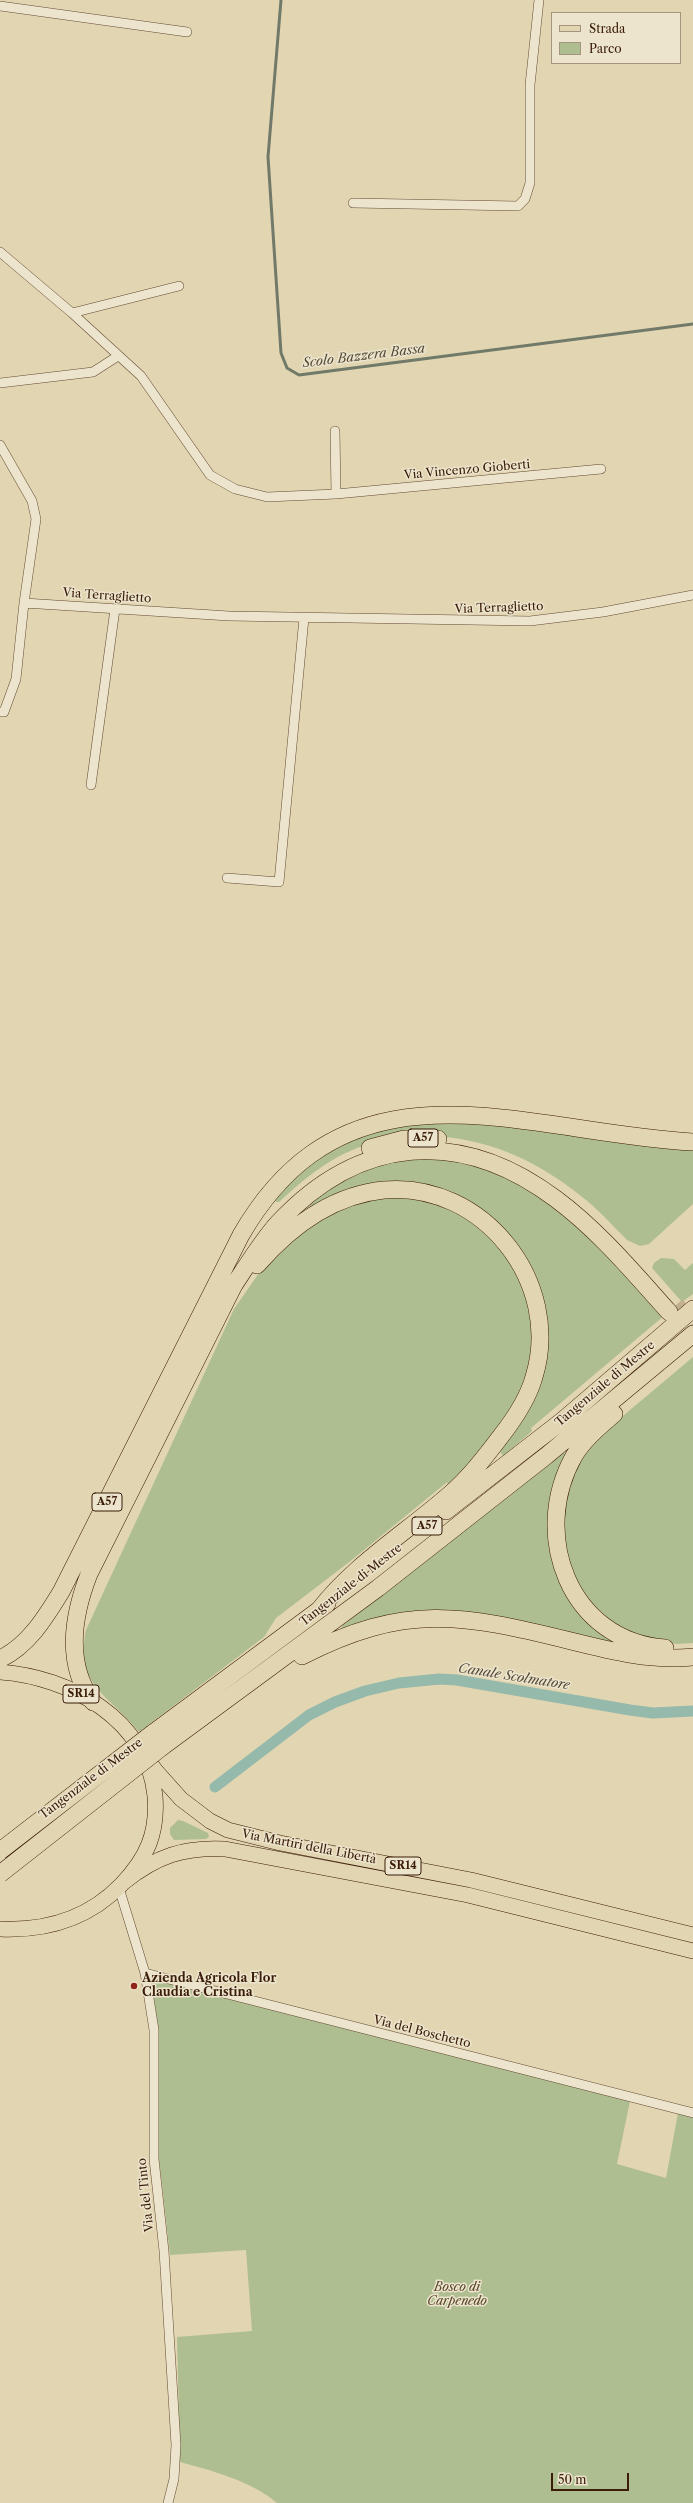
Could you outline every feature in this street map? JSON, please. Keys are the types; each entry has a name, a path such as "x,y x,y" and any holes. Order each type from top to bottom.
{"highway":[{"name":"A57","path":"0,1659 9,1655 36,1631 61,1592 240,1235 276,1183 320,1148 359,1128 411,1117 461,1115 525,1120 693,1142"},
{"name":"A57","path":"93,1702 80,1679 75,1657 76,1620 83,1590 216,1317 263,1241 305,1197 336,1176 361,1163 389,1154 418,1150 448,1152 479,1159 519,1176 543,1190 597,1233 672,1309 603,1224 552,1183 505,1157 480,1148 448,1141 415,1138 393,1141 359,1152 322,1171 298,1189 275,1211 250,1242 217,1287 193,1329"},
{"name":"A57","path":"216,1317 260,1262 300,1224 345,1199 385,1190 411,1190 436,1196 479,1217 496,1231 512,1250 529,1282 538,1324 539,1350 534,1377 518,1413 482,1461 459,1485 349,1575 319,1610"},
{"name":"Tangenziale di Mestre","path":"0,1851 153,1733 319,1610 562,1421 693,1309"},
{"name":"A57","path":"688,1339 668,1368 598,1428 575,1456 560,1489 556,1508 555,1537 560,1562 567,1580 585,1609 598,1621 613,1631 646,1645 663,1648 693,1647"},
{"name":"Tangenziale di Mestre","path":"0,1874 162,1747 378,1588 540,1460 688,1339"},
{"name":"A57","path":"243,1687 342,1636 376,1626 419,1618 449,1617 485,1622 618,1653 657,1658 693,1657"}],"main road":[{"name":"SR14","path":"0,1672 42,1678 64,1686 93,1702 124,1727 141,1751 153,1787 156,1822 145,1854 122,1885 98,1906 68,1921 45,1926 0,1929"},
{"name":"Via Martiri della Libertà","path":"141,1751 156,1771 181,1799 210,1821 228,1830 280,1843 471,1880 693,1936"},
{"name":"Via Martiri della Libertà","path":"122,1885 143,1868 171,1854 195,1848 225,1849 468,1895 693,1951"}],"street":[{"path":"353,203 518,206 525,199 530,183 530,85 539,0"},
{"path":"0,6 186,32"},
{"name":"Via Vincenzo Gioberti","path":"0,252 72,312 141,376 210,475 223,484 247,493 267,497 336,494 601,469"},
{"path":"72,312 179,286"},
{"path":"0,383 93,372 118,356"},
{"path":"335,431 336,494"},
{"path":"0,445 32,501 36,519 24,603 16,679 4,712 0,712"},
{"name":"Via Terraglietto","path":"24,603 229,616 530,621 603,612 693,595"},
{"path":"91,785 114,609"},
{"path":"227,878 279,882 304,618"},
{"name":"Via del Tinto","path":"122,1885 145,1972 154,2030 154,2159 164,2251 175,2413 174,2479 168,2503"},
{"name":"Via del Boschetto","path":"145,1972 693,2113"}],"green space":[{"path":"456,1119 693,1145 693,1204 649,1244 640,1246 627,1240 581,1196 558,1179 533,1164 508,1152 482,1144 455,1138 427,1136 399,1138 357,1148 321,1167 279,1202 276,1202 273,1196 326,1151 376,1129"},
{"path":"438,1157 499,1172 561,1208 665,1315 531,1428 532,1431 503,1456 500,1451 535,1388 531,1269 518,1248 423,1187 302,1215 302,1213 320,1196 336,1185 382,1163"},
{"path":"401,1193 464,1210 522,1272 536,1354 509,1420 453,1484 446,1483 348,1563 276,1618 264,1637 139,1732 97,1688 90,1677 85,1664 84,1649 86,1630 234,1309 259,1273 285,1244 336,1207"},
{"path":"661,1258 674,1259 685,1270 693,1263 693,1294 682,1302 652,1268 654,1263"},
{"path":"693,1357 693,1643 677,1644 646,1639 616,1625 590,1602 568,1566 561,1519 574,1470 592,1442"},
{"path":"564,1453 567,1454 555,1493 577,1602 671,1656 509,1623 342,1630 342,1626"},
{"path":"178,1820 208,1833 209,1837 206,1839 174,1840 170,1834 170,1828"},
{"name":"Bosco di Carpenedo","path":"151,1978 630,2101 617,2164 666,2178 678,2113 693,2117 693,2503 277,2503 267,2495 244,2483 218,2473 180,2462 177,2337 252,2331 246,2250 170,2255 159,2159 158,2029"}],"waterway":[{"name":"Scolo Bazzera Bassa","path":"281,0 268,157 281,353 287,368 299,375 693,324"},
{"name":"Canale Scolmatore","path":"215,1787 309,1715 335,1702 365,1691 399,1683 439,1679 457,1680 630,1710 653,1713 693,1711"}],"tunnel":[{"path":"676,1305 693,1325"}],"place":[{"name":"Azienda Agricola Flor Claudia e Cristina","path":"134,1986"}]}
